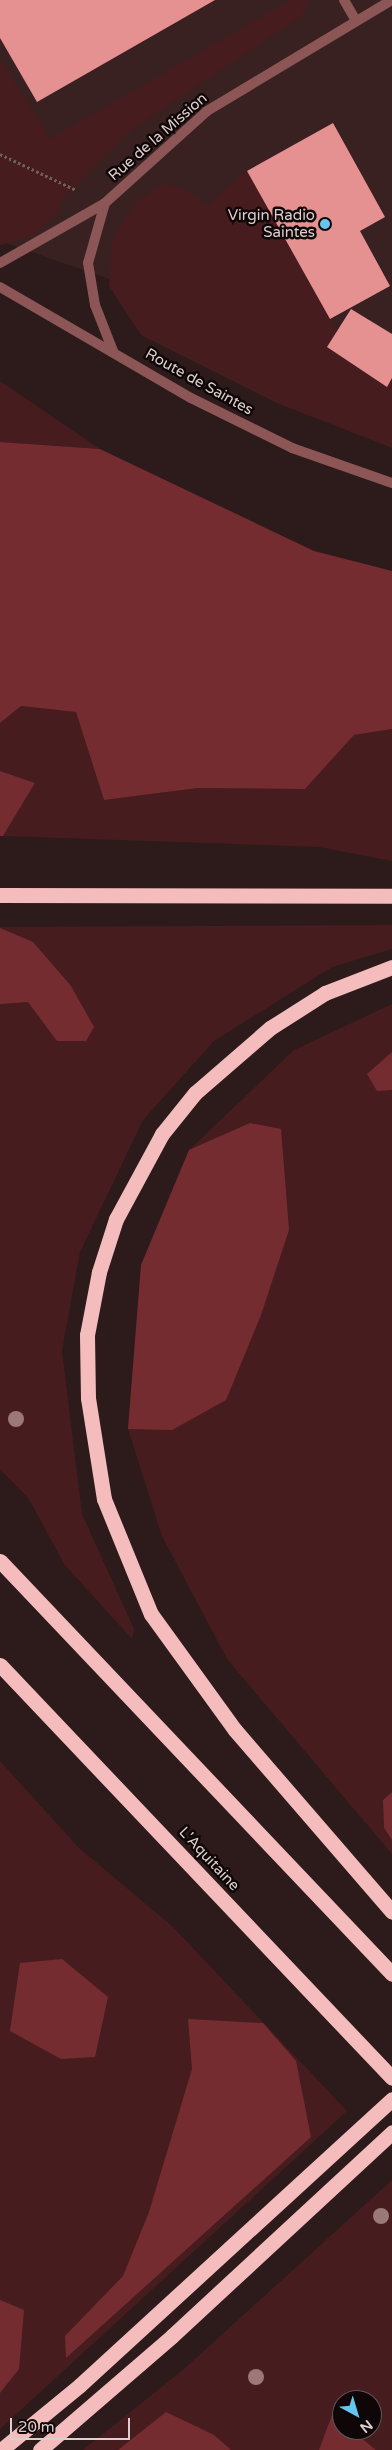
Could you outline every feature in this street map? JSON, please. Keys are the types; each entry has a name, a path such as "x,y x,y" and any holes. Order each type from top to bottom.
{"highway":[{"path":"0,895 392,896"},
{"path":"392,967 325,994 270,1028 195,1093 162,1134 116,1219 99,1272 88,1335 88,1398 104,1499 151,1614 235,1730 392,1912"},
{"path":"0,1561 392,1974"},
{"name":"L'Aquitaine","path":"0,1665 392,2078"},
{"path":"1,2450 80,2385 392,2099"},
{"path":"40,2450 392,2132"}],"street":[{"path":"344,0 356,20"},
{"name":"Rue de la Mission","path":"113,351 95,305 88,263 105,203 207,111 392,0"},
{"path":"0,263 105,203"},
{"name":"Route de Saintes","path":"0,287 191,398 292,448 392,483"}],"path":[{"path":"0,154 105,203"}],"shaded area":[{"path":"0,0 392,0 392,413 170,300 0,241"},
{"path":"291,0 309,0 301,16 131,130 62,199 57,212 33,236 0,245 0,59 50,139"},
{"path":"247,171 337,331 327,347 386,387 392,378 392,448 277,403 141,335 109,286 112,240 136,201 164,184 180,187 208,206"},
{"path":"0,381 100,449 0,442"},
{"path":"0,442 100,449 314,551 392,571 392,729 354,735 305,789 198,788 104,800 76,712 21,706 0,723"},
{"path":"21,706 76,712 104,800 198,788 305,789 354,735 392,729 392,861 319,847 3,836 35,783 0,771 0,723"},
{"path":"0,771 35,783 3,836 0,836"},
{"path":"392,925 392,949 332,967 214,1041 143,1120 80,1252 62,1351 82,1514 134,1629 132,1639 64,1564 29,1499 0,1469 0,927"},
{"path":"0,928 33,942 71,986 94,1027 86,1041 57,1041 28,1002 0,1004"},
{"path":"392,1004 392,1792 383,1800 384,1828 392,1840 392,1854 227,1659 162,1536 128,1429 141,1265 189,1150 294,1050"},
{"path":"392,1052 392,1090 377,1091 367,1074"},
{"path":"250,1123 281,1129 289,1230 261,1315 226,1400 172,1430 128,1429 141,1265 189,1150"},
{"path":"0,1761 79,1848 172,1926 347,2111 0,2429"},
{"path":"392,1792 392,1840 384,1828 383,1800"},
{"path":"62,1959 108,1997 95,2057 61,2059 10,2031 20,1963"},
{"path":"188,2019 263,2023 296,2061 311,2137 66,2358 65,2336 123,2276 149,2212 192,2069"},
{"path":"392,2180 392,2450 83,2450 184,2369"},
{"path":"0,2300 24,2310 19,2369 0,2393"},
{"path":"166,2412 214,2435 231,2450 118,2450"},
{"path":"332,2415 332,2440 364,2440 376,2450 319,2450"}],"building":[{"path":"0,0 215,0 37,102 0,38"},
{"name":"Virgin Radio Saintes","path":"333,123 385,217 360,231 390,286 330,319 247,171"},
{"path":"351,309 392,334 392,378 387,387 327,347"}],"place":[{"name":"Virgin Radio Saintes","path":"325,224"}]}
